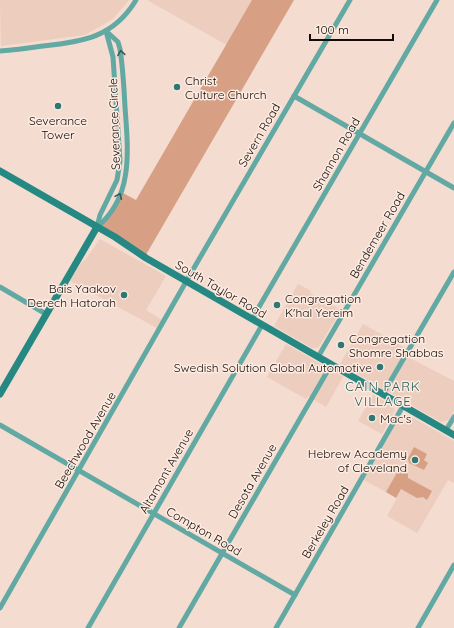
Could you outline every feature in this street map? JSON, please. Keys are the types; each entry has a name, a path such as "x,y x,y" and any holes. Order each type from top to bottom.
{"main road":[{"name":"South Taylor Road","path":"0,171 98,227 146,258 454,435"},
{"path":"0,394 98,227"}],"street":[{"path":"0,51 71,43 95,37 106,31 124,16 136,0"},
{"name":"Severn Road","path":"187,281 350,0"},
{"name":"Shannon Road","path":"252,319 437,0"},
{"name":"Severance Circle","path":"98,227 100,215 117,180 120,161 113,57 106,31"},
{"name":"Severance Circle","path":"98,227 106,220 114,207 121,192 128,168 120,49 118,42 106,31"},
{"path":"294,96 454,188"},
{"name":"Bendemeer Road","path":"318,357 454,122"},
{"path":"383,394 454,272"},
{"name":"Beechwood Avenue","path":"0,608 187,281"},
{"path":"0,287 46,314"},
{"name":"Altamont Avenue","path":"88,628 262,325"},
{"name":"Desota Avenue","path":"179,628 331,365"},
{"name":"Berkeley Road","path":"276,628 403,406"},
{"path":"446,430 454,417"},
{"name":"Compton Road","path":"0,425 295,595"},
{"path":"418,628 454,565"}],"shaded area":[{"path":"0,0 129,0 113,19 85,35 1,46"},
{"path":"147,0 269,0 239,52"},
{"path":"252,0 294,0 147,253 146,258 97,227 106,220 121,192 136,200"},
{"name":"Bais Yaakov Derech Hatorah","path":"100,239 166,276 146,310 162,320 157,328 70,281 81,263 86,259"},
{"path":"298,284 311,291 310,293 341,310 317,348 312,348 274,326"},
{"path":"363,324 411,351 408,357 454,381 454,411 449,420 441,422 340,364"},
{"path":"286,344 343,377 326,407 308,396 306,399 267,377"},
{"path":"373,395 392,405 395,410 382,434 358,421"},
{"name":"Hebrew Academy of Cleveland","path":"403,415 408,415 454,441 454,483 448,480 417,533 387,516 397,498 364,480 399,418"},
{"path":"414,447 427,454 424,460 428,463 424,470 409,463 408,458"},
{"path":"399,469 408,474 408,478 432,491 427,500 423,497 417,498 401,489 396,498 386,492"}],"place":[{"name":"Christ Culture Church","path":"177,87"},
{"name":"Severance Tower","path":"58,106"},
{"name":"Bais Yaakov Derech Hatorah","path":"124,295"},
{"name":"Congregation K'hal Yereim","path":"277,305"},
{"name":"Congregation Shomre Shabbas","path":"341,345"},
{"name":"Swedish Solution Global Automotive","path":"380,367"},
{"name":"Mac's","path":"372,418"},
{"name":"Hebrew Academy of Cleveland","path":"415,460"}],"district":[{"name":"CAIN PARK VILLAGE","path":"383,394"}]}
